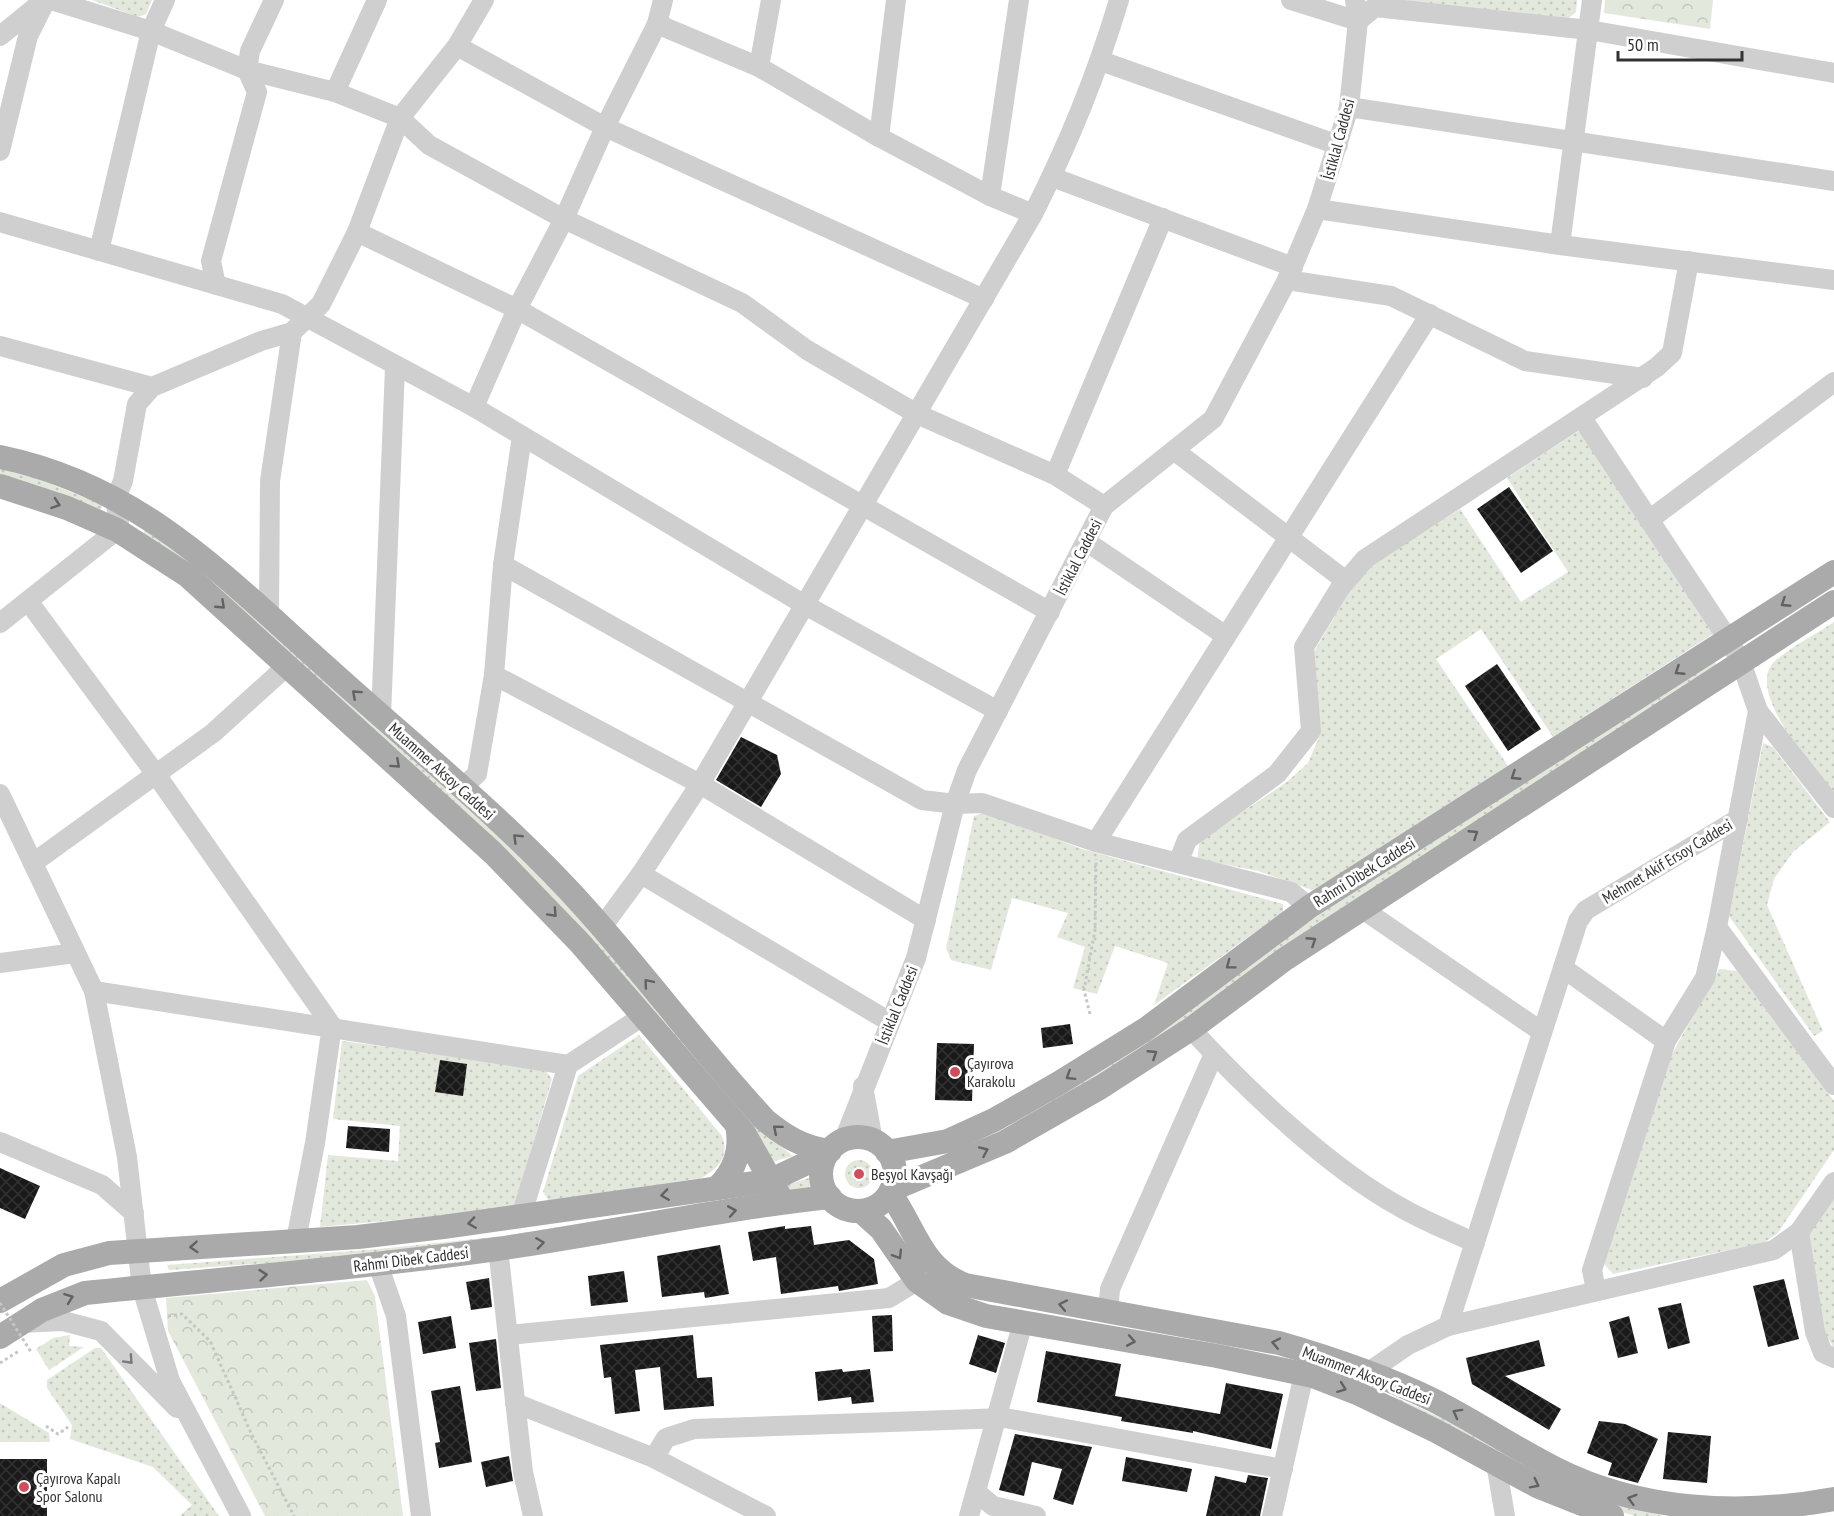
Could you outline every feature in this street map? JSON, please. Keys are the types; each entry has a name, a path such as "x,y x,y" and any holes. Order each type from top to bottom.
{"main road":[{"name":"Muammer Aksoy Caddesi","path":"0,458 70,479 116,500 177,536 269,615 520,840 602,927 765,1120 787,1138 803,1146 832,1151"},
{"path":"0,486 67,508 117,530 188,576 287,666 526,885 737,1125 752,1144 783,1202"},
{"name":"Rahmi Dibek Caddesi","path":"0,1302 43,1275 74,1262 109,1252 390,1233 520,1216 770,1180 856,1137 880,1146 948,1141 994,1120 1146,1029 1309,907 1834,572"},
{"name":"Rahmi Dibek Caddesi","path":"861,1211 882,1202 890,1192 1033,1127 1191,1029 1285,959 1361,908 1834,602"},
{"path":"717,1188 728,1178 736,1162 740,1139 737,1125"},
{"path":"880,1146 895,1170 890,1192"},
{"path":"832,1151 822,1183 830,1197 846,1209 861,1211 881,1229 917,1281 930,1292 965,1310 1304,1374 1357,1393 1580,1505 1612,1516"},
{"name":"Muammer Aksoy Caddesi","path":"890,1192 920,1248 940,1272 980,1289 1279,1343 1367,1373 1432,1400 1556,1470 1616,1494 1647,1503 1736,1515 1784,1511 1834,1499"},
{"name":"Rahmi Dibek Caddesi","path":"0,1337 62,1301 85,1293 378,1264 498,1248 783,1202 830,1197"}],"street":[{"path":"0,36 45,0"},
{"path":"0,151 28,36 45,0"},
{"path":"51,0 151,31 246,70 334,92 400,118 429,146 564,219 742,303 807,350 917,414 1055,475 1104,506"},
{"path":"99,250 151,31 165,0"},
{"path":"216,285 211,261 257,92 246,70 250,51 274,0"},
{"path":"334,92 377,0"},
{"path":"0,623 117,530 119,521 116,500 123,481 137,404 152,387 261,341 292,332 321,304 357,232 400,118 457,46 484,0"},
{"path":"474,407 517,309 564,219 605,127 657,24 663,0"},
{"path":"759,66 771,0"},
{"path":"879,137 896,0"},
{"path":"990,196 1019,0"},
{"path":"602,927 642,874 700,784 1033,214 1052,177 1101,61 1119,0"},
{"path":"1291,0 1358,21 1375,8 1589,30 1834,73"},
{"name":"İstiklal Caddesi","path":"832,1151 863,1086 916,958 954,804 967,770 1104,506 1213,419 1290,273 1317,209 1349,107 1358,21 1355,0"},
{"path":"1560,245 1592,0"},
{"path":"657,24 759,66 879,137 990,196 1033,214"},
{"path":"457,46 605,127 984,299"},
{"path":"1101,61 1338,146"},
{"path":"1349,107 1834,181"},
{"path":"1052,177 1163,218 1290,273 1391,296 1526,361 1643,378"},
{"path":"1317,209 1560,245 1834,280"},
{"path":"1055,475 1163,218"},
{"path":"0,222 282,304 395,367 474,407 805,605 998,711"},
{"path":"357,232 517,309 864,504 1050,612"},
{"path":"1178,863 1187,840 1277,774 1311,731 1304,647 1346,581 1365,559 1643,378 1672,353 1689,261"},
{"path":"1096,842 1430,314"},
{"path":"269,615 270,481 292,332"},
{"path":"0,346 152,387"},
{"path":"381,716 395,367"},
{"path":"1649,520 1834,382"},
{"name":"Mehmet Akif Ersoy Caddesi","path":"1448,1326 1578,921 1586,910 1738,819 1758,711 1741,662 1728,639 1582,418"},
{"path":"462,788 477,774 494,675 503,564 522,436"},
{"path":"1175,451 1346,581"},
{"path":"1087,542 1226,636"},
{"path":"503,564 749,700 922,800 954,804 982,802 1096,842 1291,892 1309,907"},
{"path":"28,601 155,773 332,1026 315,1143 296,1240"},
{"path":"33,863 213,733 287,666"},
{"path":"494,675 700,784 926,920"},
{"path":"1758,711 1834,808"},
{"path":"2,801 94,991 127,1157 142,1287 170,1381 241,1516"},
{"path":"1596,1290 1593,1270 1666,1041 1705,978 1738,819"},
{"path":"642,874 890,1022"},
{"path":"1361,908 1542,1032"},
{"path":"1717,927 1834,1085"},
{"path":"0,963 75,953"},
{"path":"1563,968 1666,1041"},
{"path":"94,991 332,1026 568,1065"},
{"path":"520,1216 568,1065 643,1016"},
{"path":"1191,1029 1277,1113 1358,1180 1400,1207 1475,1242"},
{"path":"1108,1313 1110,1289 1215,1054"},
{"path":"863,1086 880,1146"},
{"path":"0,1142 102,1185 134,1213"},
{"path":"1367,1373 1408,1345 1448,1326 1774,1250 1799,1232 1834,1182"},
{"path":"1799,1232 1815,1332 1823,1353 1834,1358"},
{"path":"498,1248 523,1472 532,1516"},
{"path":"378,1264 396,1316 421,1516"},
{"path":"508,1335 889,1298 917,1281"},
{"path":"21,1323 63,1321 101,1331 195,1428"},
{"path":"969,1516 1023,1322"},
{"path":"1272,1516 1304,1374"},
{"path":"515,1403 654,1458 766,1516"},
{"path":"654,1458 666,1438 694,1429 1005,1418 1283,1469"},
{"path":"1496,1463 1505,1516"},
{"path":"976,1492 993,1506 1036,1516"}],"path":[{"path":"1090,1014 1084,990 1095,930 1096,842"},
{"path":"0,1302 31,1352"},
{"path":"152,1320 182,1314 210,1341 252,1435 294,1516"},
{"path":"0,1363 19,1351"},
{"path":"46,1426 58,1434 68,1427"}],"green space":[{"path":"92,0 152,0 146,14 138,17"},
{"path":"1394,0 1577,0 1576,12 1569,18"},
{"path":"1605,0 1713,0 1710,29 1604,13"},
{"path":"1580,430 1713,634 1553,737 1481,629 1436,659 1508,766 1315,891 1258,871 1197,859 1200,840 1287,782 1308,763 1320,735 1312,655 1350,590 1376,562 1460,509 1521,602 1568,572 1507,478"},
{"path":"0,469 36,478 103,505 100,511 0,477"},
{"path":"146,528 278,634 549,883 773,1140 793,1156 771,1162 650,1008 554,898 519,864 143,534"},
{"path":"1834,622 1834,793 1785,729 1768,691 1768,674 1775,661"},
{"path":"1713,659 1717,665 1178,1026 1013,1127 1010,1122 1331,907"},
{"path":"1763,743 1773,747 1830,822 1793,852 1774,879 1767,905 1823,1031 1814,1036 1729,916"},
{"path":"986,812 1082,849 1283,904 1283,912 1154,1005 1168,963 1115,946 1097,994 1073,988 1085,947 1057,937 1068,913 1012,898 991,970 951,960 946,948 974,816"},
{"path":"1719,969 1737,971 1834,1101 1834,1150 1777,1234 1763,1243 1613,1274 1603,1263 1667,1063"},
{"path":"639,1035 722,1136 724,1150 721,1161 701,1178 549,1201 543,1192 578,1076"},
{"path":"342,1041 543,1067 552,1079 514,1209 320,1227 328,1155 398,1161 400,1126 333,1119"},
{"path":"859,1160 869,1164 873,1174 869,1184 859,1188 849,1184 845,1174 849,1164"},
{"path":"818,1175 824,1193 779,1189 781,1187"},
{"path":"1834,1199 1834,1348 1823,1330 1809,1233"},
{"path":"719,1201 755,1201 382,1255 169,1270 167,1265 379,1249 503,1236"},
{"path":"367,1280 375,1296 403,1516 265,1516 168,1331 166,1298"},
{"path":"70,1335 69,1346 84,1347 49,1370 36,1349 53,1338"},
{"path":"95,1348 101,1348 219,1516 180,1516 192,1505 153,1467 70,1439 72,1425 47,1388 47,1380"},
{"path":"1393,1396 1471,1431 1609,1502 1663,1516 1635,1516 1598,1505 1391,1401"},
{"path":"0,1403 49,1433 50,1442 0,1442"}],"building":[{"path":"1509,487 1553,551 1521,573 1477,509"},
{"path":"1497,664 1541,729 1508,751 1465,686"},
{"path":"741,737 777,755 781,774 761,807 716,780"},
{"path":"1070,1024 1073,1044 1043,1048 1041,1028"},
{"name":"Çayırova Karakolu","path":"937,1043 974,1044 972,1101 935,1100"},
{"path":"440,1060 467,1064 463,1096 435,1092"},
{"path":"348,1126 390,1129 389,1152 346,1148"},
{"path":"0,1168 40,1186 25,1219 0,1208"},
{"path":"785,1226 785,1229 811,1226 814,1245 849,1240 874,1259 878,1284 839,1291 838,1286 781,1294 776,1257 753,1261 748,1232"},
{"path":"720,1245 729,1294 705,1298 704,1292 662,1297 657,1256"},
{"path":"624,1271 628,1302 591,1306 588,1276"},
{"path":"489,1278 492,1307 471,1310 466,1282"},
{"path":"1784,1279 1799,1339 1768,1347 1753,1286"},
{"path":"1681,1303 1690,1343 1668,1349 1658,1308"},
{"path":"892,1315 893,1351 874,1352 872,1316"},
{"path":"451,1316 456,1348 423,1354 418,1322"},
{"path":"1629,1316 1638,1353 1618,1358 1609,1322"},
{"path":"693,1335 697,1378 712,1377 714,1406 664,1410 660,1367 635,1370 640,1411 615,1414 611,1377 604,1378 600,1345"},
{"path":"978,1335 1005,1343 996,1373 969,1364"},
{"path":"496,1339 501,1388 476,1391 469,1343"},
{"path":"1539,1340 1545,1366 1505,1376 1561,1409 1549,1430 1472,1384 1466,1358"},
{"path":"1046,1351 1121,1364 1115,1396 1220,1414 1226,1383 1283,1394 1271,1449 1193,1431 1193,1433 1121,1421 1122,1417 1037,1402"},
{"path":"842,1369 843,1372 870,1369 874,1402 852,1404 851,1397 818,1401 815,1372"},
{"path":"460,1386 472,1462 439,1468 435,1443 440,1442 431,1391"},
{"path":"1599,1421 1625,1424 1658,1439 1638,1483 1608,1475 1612,1463 1587,1453"},
{"path":"1668,1432 1711,1436 1707,1483 1663,1479"},
{"path":"1015,1434 1092,1447 1073,1505 1053,1499 1062,1469 1032,1462 1024,1496 999,1490"},
{"path":"509,1456 513,1481 486,1487 481,1462"},
{"path":"1126,1457 1192,1469 1187,1492 1122,1481"},
{"name":"Çayırova Kapalı Spor Salonu","path":"0,1459 47,1459 47,1516 0,1516"},
{"path":"1248,1475 1268,1478 1260,1516 1206,1516 1215,1476 1246,1483"}],"place":[{"name":"Çayırova Karakolu","path":"955,1072"},
{"name":"Beşyol Kavşağı","path":"859,1174"},
{"name":"Çayırova Kapalı Spor Salonu","path":"24,1487"}]}
